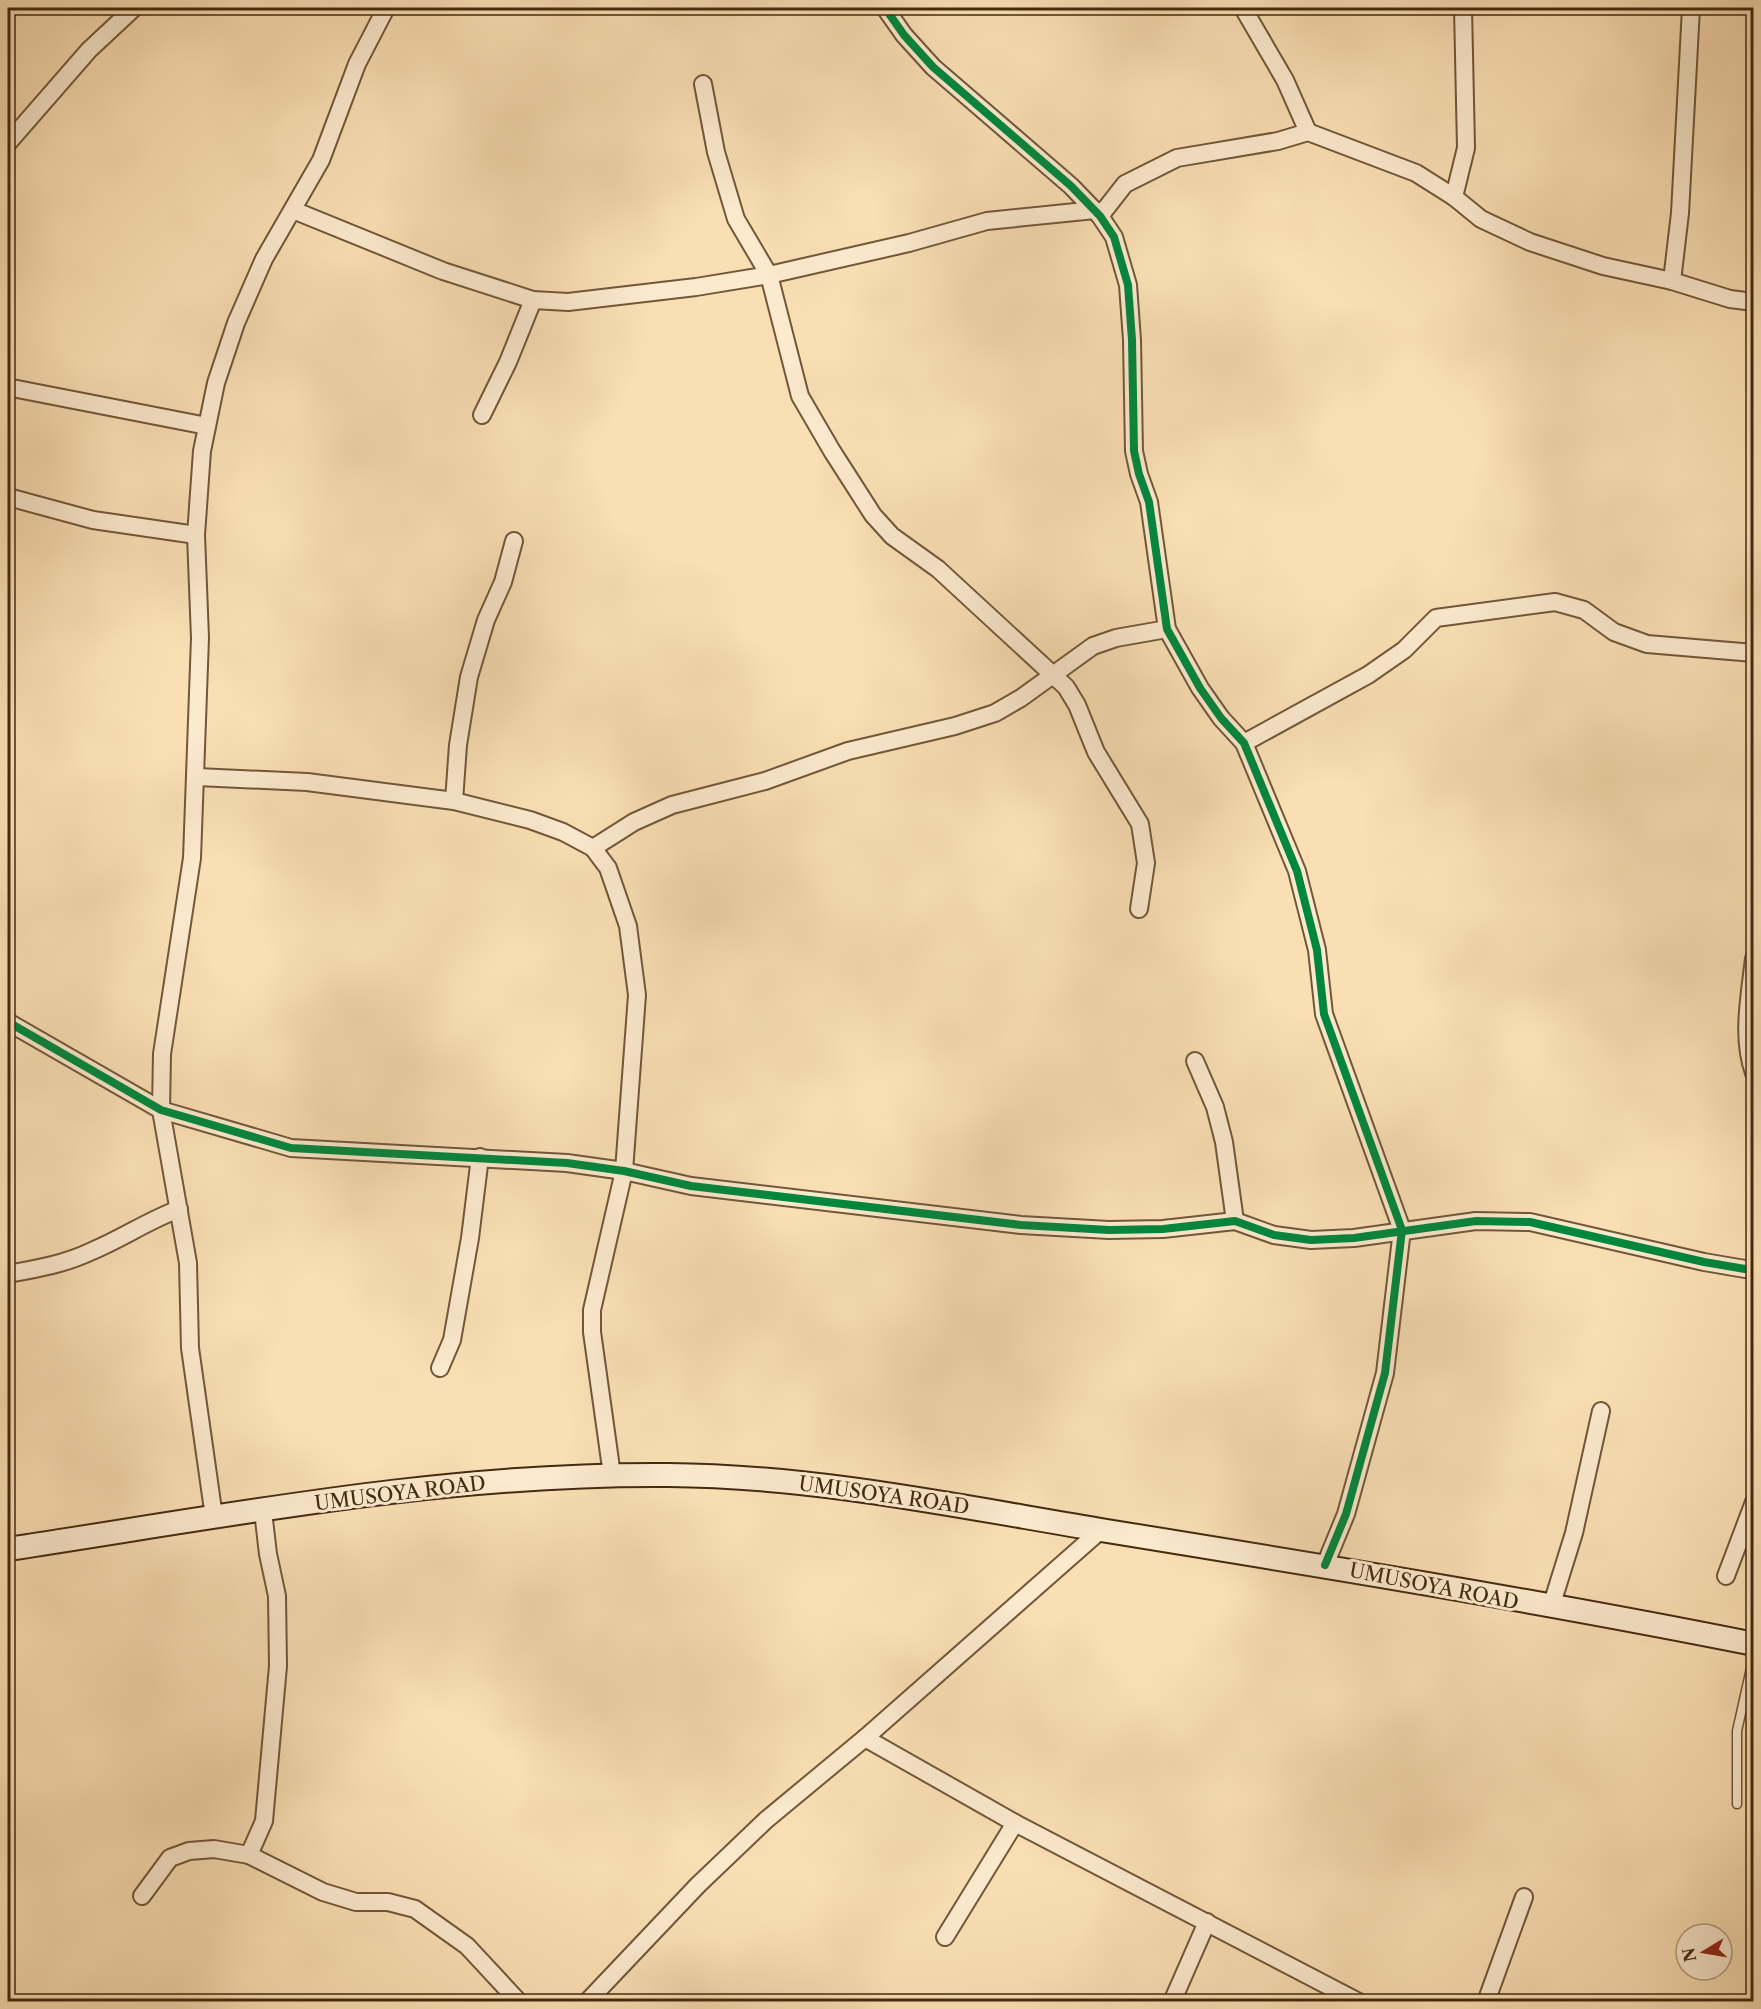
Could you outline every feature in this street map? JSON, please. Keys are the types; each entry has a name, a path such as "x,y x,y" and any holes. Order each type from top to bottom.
{"main road":[{"name":"UMUSOYA ROAD","path":"8,1550 382,1492 474,1482 612,1475 730,1477 843,1488 945,1502 1101,1530 1325,1565 1754,1644"}],"street":[{"path":"8,143 89,50 134,8"},
{"path":"214,1517 190,1348 188,1263 161,1110 162,1054 192,858 200,638 196,535 202,451 216,383 236,323 264,259 321,160 357,64 386,8"},
{"path":"885,8 904,35 933,67 1097,213 1114,237 1128,285 1134,451 1138,474 1149,502 1167,629 1205,695 1221,718 1245,743 1297,871 1317,950 1324,1014 1402,1230 1385,1373 1346,1514 1325,1565"},
{"path":"1242,8 1285,80 1308,132"},
{"path":"1454,197 1466,148 1463,8"},
{"path":"1672,281 1680,213 1691,8"},
{"path":"703,84 716,152 736,219 769,275 800,396 873,515 892,536 938,569 1054,675 1077,705 1096,752 1140,824 1146,863 1138,909"},
{"path":"293,210 443,271 533,300 568,302 621,297 769,275 909,243 987,221 1097,213 1125,184 1177,158 1278,141 1308,132 1416,173 1454,197 1481,219 1530,242 1603,266 1672,281 1730,299 1754,302"},
{"path":"482,415 508,363 533,300"},
{"path":"12,388 207,426"},
{"path":"8,496 93,520 196,535"},
{"path":"454,801 458,745 469,677 486,620 503,582 514,541"},
{"path":"1245,743 1368,675 1404,650 1436,618 1555,602 1584,610 1614,632 1647,644 1754,653"},
{"path":"593,848 634,822 672,805 765,781 848,751 955,726 994,713 1054,675 1094,646 1116,638 1167,629"},
{"path":"196,777 307,782 454,801 530,820 563,832 593,848 609,868 628,926 637,995 624,1171 592,1310 592,1332 612,1475"},
{"path":"1754,958 1748,1030 1748,1053 1754,1073"},
{"path":"8,1022 161,1110 291,1149 567,1163 624,1171 691,1186 1021,1226 1152,1230 1235,1221 1275,1235 1311,1240 1354,1238 1476,1221 1530,1222 1704,1262 1745,1269 1754,1268"},
{"path":"1195,1061 1215,1107 1224,1142 1235,1221"},
{"path":"440,1368 452,1340 470,1238 480,1157"},
{"path":"8,1274 82,1256 147,1221 179,1209"},
{"path":"1551,1607 1574,1533 1601,1410"},
{"path":"1726,1576 1754,1502"},
{"path":"249,1855 264,1821 278,1666 278,1596 267,1554 263,1511"},
{"path":"587,2001 698,1885 766,1820 865,1738 1101,1530"},
{"path":"865,1738 1015,1823 1359,2001"},
{"path":"945,1937 1015,1823"},
{"path":"142,1896 171,1858 189,1851 214,1850 249,1855 323,1892 356,1902 388,1902 415,1909 467,1946 519,2001"},
{"path":"1486,2001 1524,1897"},
{"path":"1172,2001 1207,1922"}],"lane":[{"path":"1737,1804 1737,1731 1754,1655"}],"cycle path":[{"path":"885,8 904,35 933,67 1071,186 1100,216 1114,237 1128,285 1132,340 1134,451 1149,502 1167,629 1200,688 1221,718 1244,743 1297,871 1317,950 1324,1014 1402,1230 1385,1373 1346,1514 1325,1565"},
{"path":"8,1022 161,1110 291,1148 567,1163 624,1171 691,1186 1021,1225 1109,1230 1163,1229 1235,1221 1274,1235 1311,1240 1354,1238 1476,1221 1530,1222 1704,1262 1745,1269 1754,1268"}]}
